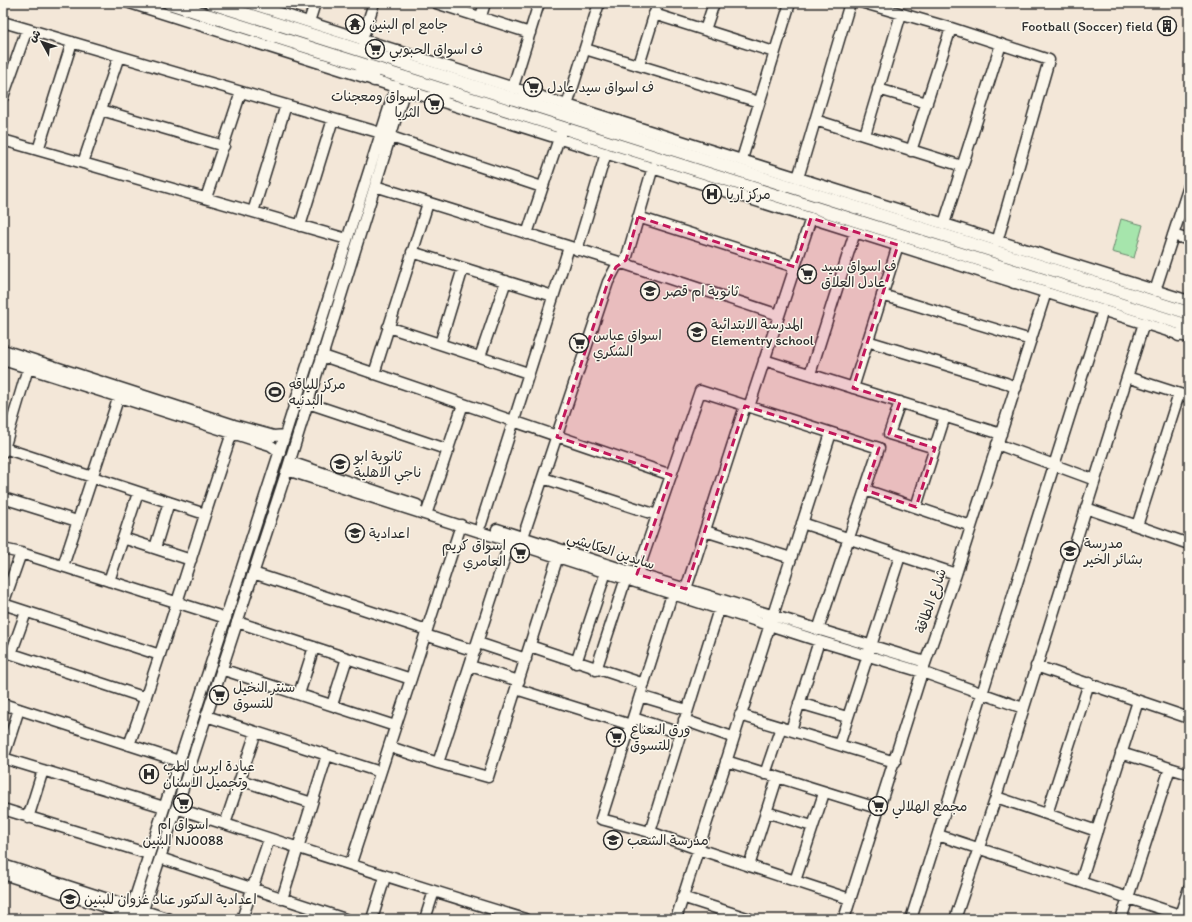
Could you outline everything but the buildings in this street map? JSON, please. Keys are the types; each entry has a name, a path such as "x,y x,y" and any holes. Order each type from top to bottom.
{"main road":[{"path":"169,3 450,91 530,123 563,121 633,137 778,189 796,201 1189,326"},
{"path":"212,3 520,102 563,121 632,155 778,189 798,183 960,240 1189,313"},
{"path":"278,38 282,34 281,25"},
{"path":"297,44 297,37 301,31"},
{"path":"397,51 409,66"},
{"path":"357,63 374,80"},
{"path":"431,98 450,91"},
{"path":"520,102 539,96"},
{"path":"619,122 633,137"},
{"path":"796,201 794,194 798,183"},
{"path":"960,240 976,234"},
{"path":"994,264 1014,282"}],"street":[{"path":"130,3 431,98 530,123"},
{"path":"249,3 539,96 563,121 606,153 632,155 652,167 1186,335"},
{"path":"309,22 315,3"},
{"path":"362,40 374,3"},
{"path":"436,3 481,16 530,33"},
{"path":"481,16 485,3"},
{"path":"513,88 539,3"},
{"path":"527,234 599,3"},
{"path":"639,65 658,3"},
{"path":"705,30 714,3"},
{"path":"742,159 789,3"},
{"path":"798,183 850,3"},
{"path":"864,3 880,5 901,14 951,28 1049,60 997,242"},
{"path":"654,14 774,52"},
{"path":"865,135 901,14"},
{"path":"3,22 381,133"},
{"path":"911,151 951,28"},
{"path":"3,97 5,84 27,29"},
{"path":"38,150 72,42"},
{"path":"944,224 1001,44"},
{"path":"585,49 759,102"},
{"path":"83,163 120,56"},
{"path":"132,907 280,452 396,86"},
{"path":"143,915 148,894 221,669 289,466 406,89"},
{"path":"878,89 927,103"},
{"path":"206,198 242,92"},
{"path":"253,212 286,105"},
{"path":"101,110 224,146"},
{"path":"300,226 333,119"},
{"path":"815,120 962,166"},
{"path":"563,121 619,122 742,159 798,183 944,224 997,242 1189,301"},
{"path":"390,137 542,187"},
{"path":"3,140 347,239"},
{"path":"481,524 553,296 573,249 606,153"},
{"path":"523,538 608,282 616,267 626,260 652,167"},
{"path":"375,186 779,314"},
{"path":"1155,291 1189,186"},
{"path":"374,374 428,203"},
{"path":"638,217 795,267"},
{"path":"686,589 811,218"},
{"path":"810,374 855,232"},
{"path":"1173,235 1189,240"},
{"path":"853,388 898,245"},
{"path":"412,252 553,296"},
{"path":"440,344 463,268"},
{"path":"480,357 506,281"},
{"name":"شارع الطاقة","path":"844,919 895,762 925,662 956,574 1046,292"},
{"path":"882,295 1031,340"},
{"path":"911,919 1103,310"},
{"path":"321,321 327,325 333,323"},
{"path":"956,919 996,797 1144,323"},
{"path":"388,327 528,372"},
{"path":"867,341 1006,383 1016,388"},
{"path":"314,344 321,342 324,351 374,374 671,475"},
{"path":"3,350 272,441 280,452"},
{"path":"3,360 232,433 272,441 285,435"},
{"path":"764,360 1001,434"},
{"path":"28,368 4,450 204,514"},
{"path":"1127,377 1184,396 1137,526"},
{"path":"637,574 700,392 879,448 818,630"},
{"path":"63,566 91,477 119,396"},
{"path":"900,402 889,434 935,448"},
{"path":"308,403 449,450"},
{"path":"428,509 464,404"},
{"path":"916,508 945,416"},
{"path":"129,745 178,603 204,514 232,433"},
{"path":"676,919 726,761 732,737 831,433"},
{"path":"998,444 1095,480"},
{"name":"سايدين العكايشي","path":"289,466 481,524 558,556 573,557 637,574 719,608 818,630 922,672 1023,708"},
{"name":"سايدين العكايشي","path":"289,466 461,525 511,537 523,538 573,557 606,572 674,590 686,589 770,620 819,641 925,662"},
{"path":"543,478 657,515"},
{"path":"865,490 971,526"},
{"path":"109,581 138,493"},
{"path":"3,498 77,521"},
{"path":"155,548 169,502"},
{"path":"1086,508 1137,526 1188,541"},
{"path":"802,523 956,574"},
{"path":"351,863 461,525"},
{"path":"705,531 790,558"},
{"path":"438,763 477,647 511,537"},
{"path":"123,538 191,560"},
{"path":"3,549 21,552 226,618"},
{"path":"21,552 3,604 160,655"},
{"path":"390,747 438,763 488,777 558,556"},
{"path":"839,745 868,651 900,556"},
{"path":"253,572 426,632 526,659"},
{"path":"576,662 606,572"},
{"path":"596,670 626,578"},
{"path":"674,590 602,819 650,832 850,899"},
{"path":"234,592 239,595 246,593"},
{"path":"230,606 236,606 241,610"},
{"path":"650,832 719,608"},
{"path":"26,612 7,652 146,698"},
{"path":"237,622 411,679"},
{"path":"765,774 799,703 819,641"},
{"path":"530,646 596,670 644,684"},
{"path":"299,694 314,647"},
{"path":"332,705 347,658"},
{"path":"470,666 517,685 632,721 680,733"},
{"path":"1036,666 1138,701 1188,716"},
{"path":"221,669 395,726"},
{"path":"1047,814 1089,683"},
{"path":"640,696 732,737"},
{"path":"1081,881 1138,701"},
{"path":"799,703 847,717"},
{"path":"3,704 179,761"},
{"path":"19,709 3,758 164,807"},
{"path":"740,715 895,762"},
{"path":"206,716 380,772"},
{"path":"225,824 256,732"},
{"path":"1122,753 1189,774"},
{"path":"282,899 327,755"},
{"path":"726,761 824,793 880,809"},
{"path":"1121,919 1170,768"},
{"path":"28,818 43,770"},
{"path":"749,866 777,778"},
{"path":"240,780 312,804"},
{"path":"795,881 824,793"},
{"path":"996,797 1097,831"},
{"path":"176,808 269,839 351,863 386,876 525,919"},
{"path":"3,809 28,818 149,854"},
{"path":"766,812 812,826"},
{"path":"938,835 1185,916 1189,888"},
{"path":"242,919 269,839"},
{"path":"160,858 345,919"},
{"path":"3,865 34,880"},
{"path":"3,874 34,880 132,907 143,915"},
{"path":"372,919 386,876"},
{"path":"50,885 121,916 143,915 169,919"},
{"path":"138,889 142,894 148,894"},
{"path":"425,919 434,891"},
{"path":"682,897 750,919"}],"highlighted area":[{"path":"638,217 795,267 811,218 898,245 853,388 900,402 889,434 935,448 916,507 865,490 879,448 745,406 686,589 637,574 671,475 557,437 608,282 616,267 626,260"}],"green space":[{"path":"1121,219 1143,225 1134,258 1112,252"}],"place":[{"name":"جامع ام البنين","path":"355,24"},
{"name":"Football (Soccer) field","path":"1167,26"},
{"name":"ف اسواق الحبوبي","path":"375,49"},
{"name":"ف اسواق سيد عادل","path":"533,87"},
{"name":"اسواق ومعجنات الثريا","path":"434,104"},
{"name":"مركز آريا","path":"712,194"},
{"name":"ف اسواق سيد عادل العلاق","path":"807,274"},
{"name":"ثانوية ام قصر","path":"650,291"},
{"name":"المدرسة الابتدائية Elementry school","path":"697,332"},
{"name":"اسواق عباس الشكري","path":"579,343"},
{"name":"مركز للياقه البدنيه","path":"275,392"},
{"name":"ثانوية ابو ناجي الاهلية","path":"340,464"},
{"name":"اعدادية","path":"355,533"},
{"name":"مدرسة بشائر الخير","path":"1070,551"},
{"name":"اسواق كريم العامري","path":"520,553"},
{"name":"سنتر النخيل للتسوق","path":"219,695"},
{"name":"ورق النعناع للتسوق","path":"616,737"},
{"name":"عيادة ايرس لطب وتجميل الاسنان","path":"149,774"},
{"name":"اسواق ام البنين NJ0088","path":"183,803"},
{"name":"مجمع الهلالي","path":"878,806"},
{"name":"مدرسة الشعب","path":"613,840"},
{"name":"اعدادية الدكتور عناد غزوان للبنين","path":"70,899"}]}
